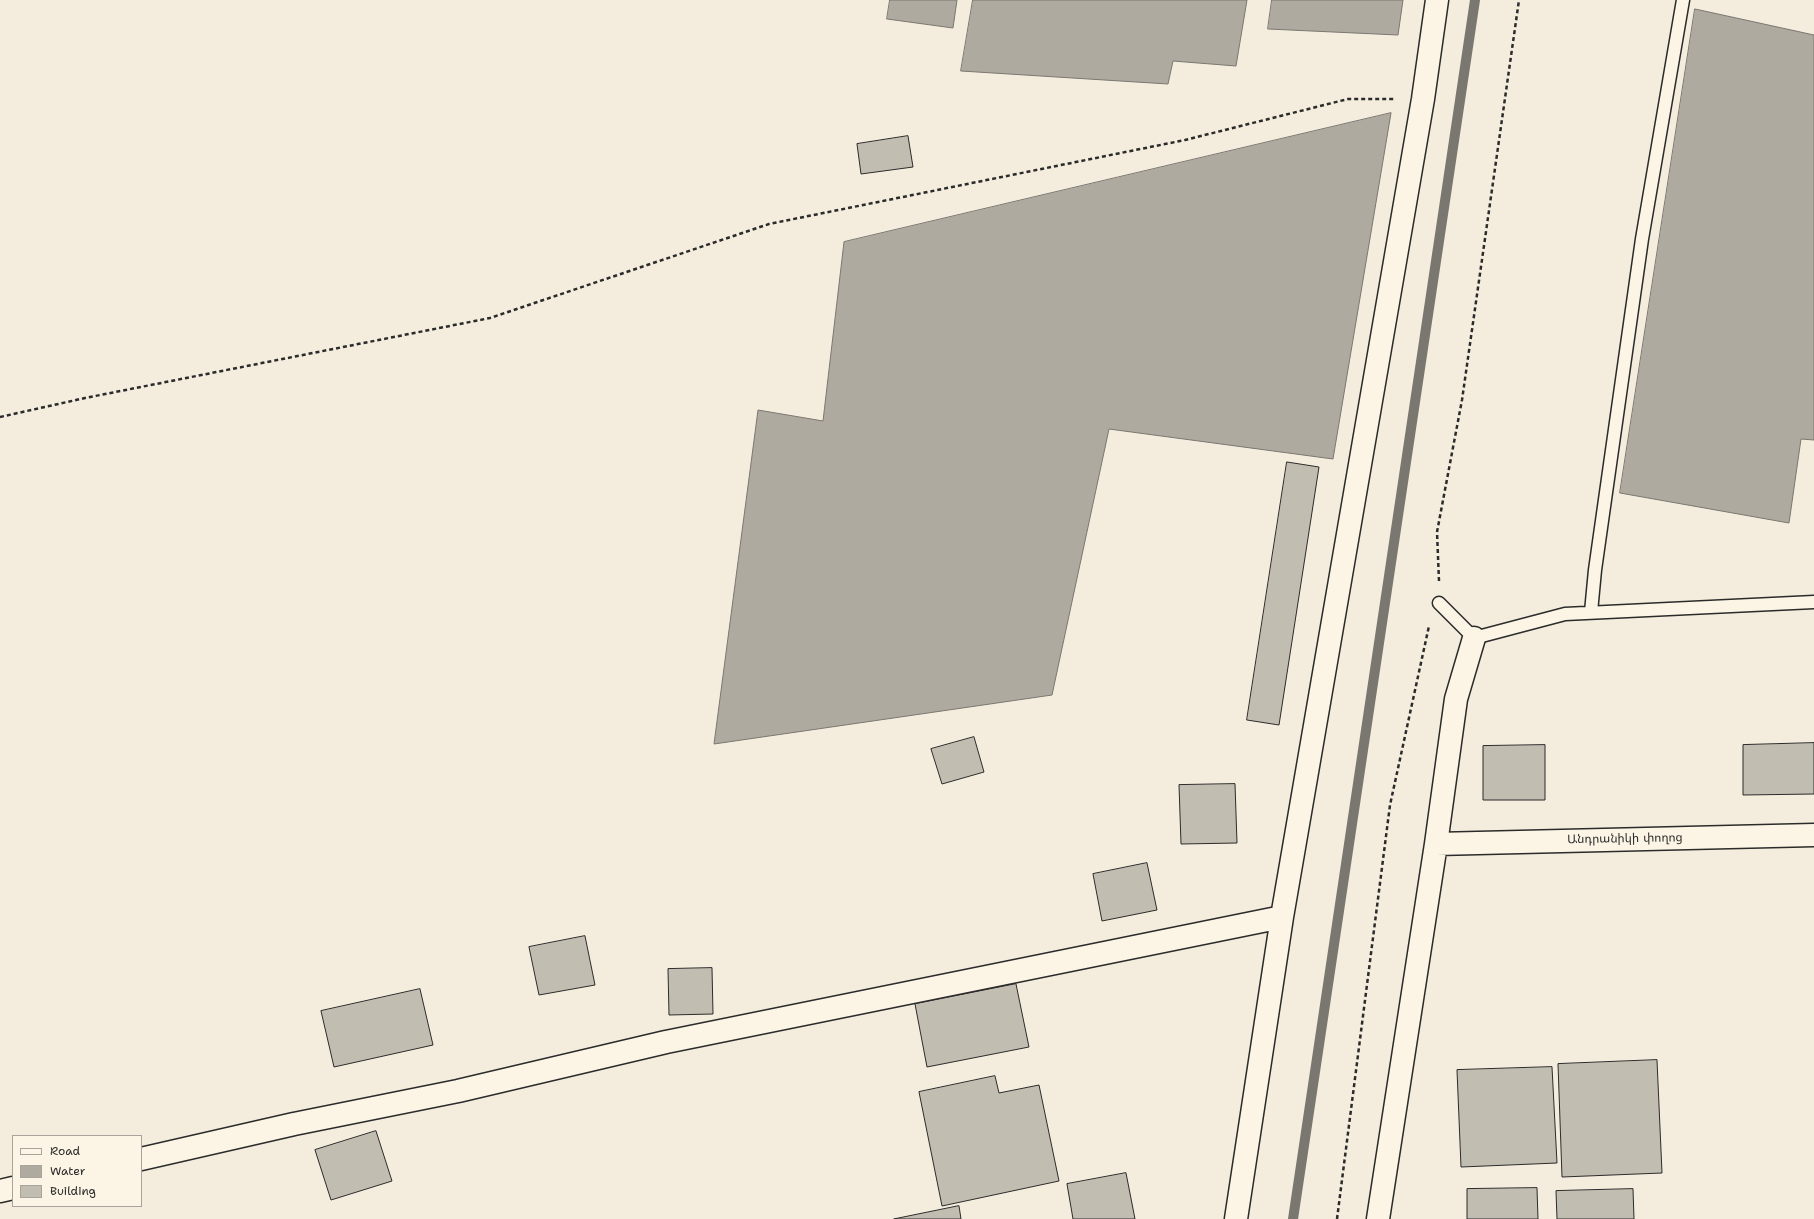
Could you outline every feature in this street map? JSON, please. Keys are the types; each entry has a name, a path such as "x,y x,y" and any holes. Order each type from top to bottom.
{"street":[{"path":"1236,1219 1282,917 1422,99 1437,0"},
{"path":"1378,1219 1436,844 1456,699 1474,638"},
{"name":"Անդրանիկի փողոց","path":"1436,844 1814,835"},
{"path":"142,1159 294,1124 458,1091 666,1042 1282,917"},
{"path":"0,1191 12,1188"}],"lane":[{"path":"1591,612 1594,570 1642,239 1682,0"},
{"path":"1439,603 1474,638 1566,614 1814,602"}],"path":[{"path":"0,417 490,318 769,224 1185,140 1348,99 1422,99"}],"water":[{"path":"890,0 957,0 953,28 887,19"},
{"path":"973,0 1247,0 1236,66 1173,61 1168,84 961,71"},
{"path":"1272,0 1403,0 1398,35 1268,29"},
{"path":"1695,9 1814,35 1814,440 1801,439 1789,523 1620,493"},
{"path":"1391,113 1333,459 1109,429 1052,695 714,744 758,410 823,421 844,242"}],"building":[{"path":"908,136 913,167 861,174 857,144"},
{"path":"1287,462 1319,467 1279,725 1247,720"},
{"path":"974,737 984,772 942,784 931,749"},
{"path":"1814,743 1814,794 1743,795 1743,745"},
{"path":"1545,745 1545,800 1483,800 1483,746"},
{"path":"1235,784 1237,843 1181,844 1179,785"},
{"path":"1147,863 1157,910 1102,921 1093,874"},
{"path":"585,936 595,985 539,995 529,947"},
{"path":"712,968 713,1014 669,1015 668,969"},
{"path":"1016,984 1029,1047 927,1067 915,1004"},
{"path":"420,989 433,1045 334,1067 321,1011"},
{"path":"1657,1060 1662,1173 1562,1177 1558,1064"},
{"path":"1552,1067 1557,1163 1461,1167 1457,1070"},
{"path":"995,1076 999,1093 1039,1085 1059,1181 942,1206 919,1092"},
{"path":"376,1131 392,1181 331,1200 315,1150"},
{"path":"1126,1173 1135,1219 1073,1219 1067,1184"},
{"path":"1537,1188 1538,1219 1467,1219 1467,1189"},
{"path":"1633,1189 1634,1219 1557,1219 1556,1191"},
{"path":"959,1206 961,1219 894,1219"}],"waterway":[{"path":"1293,1219 1475,0"}]}
